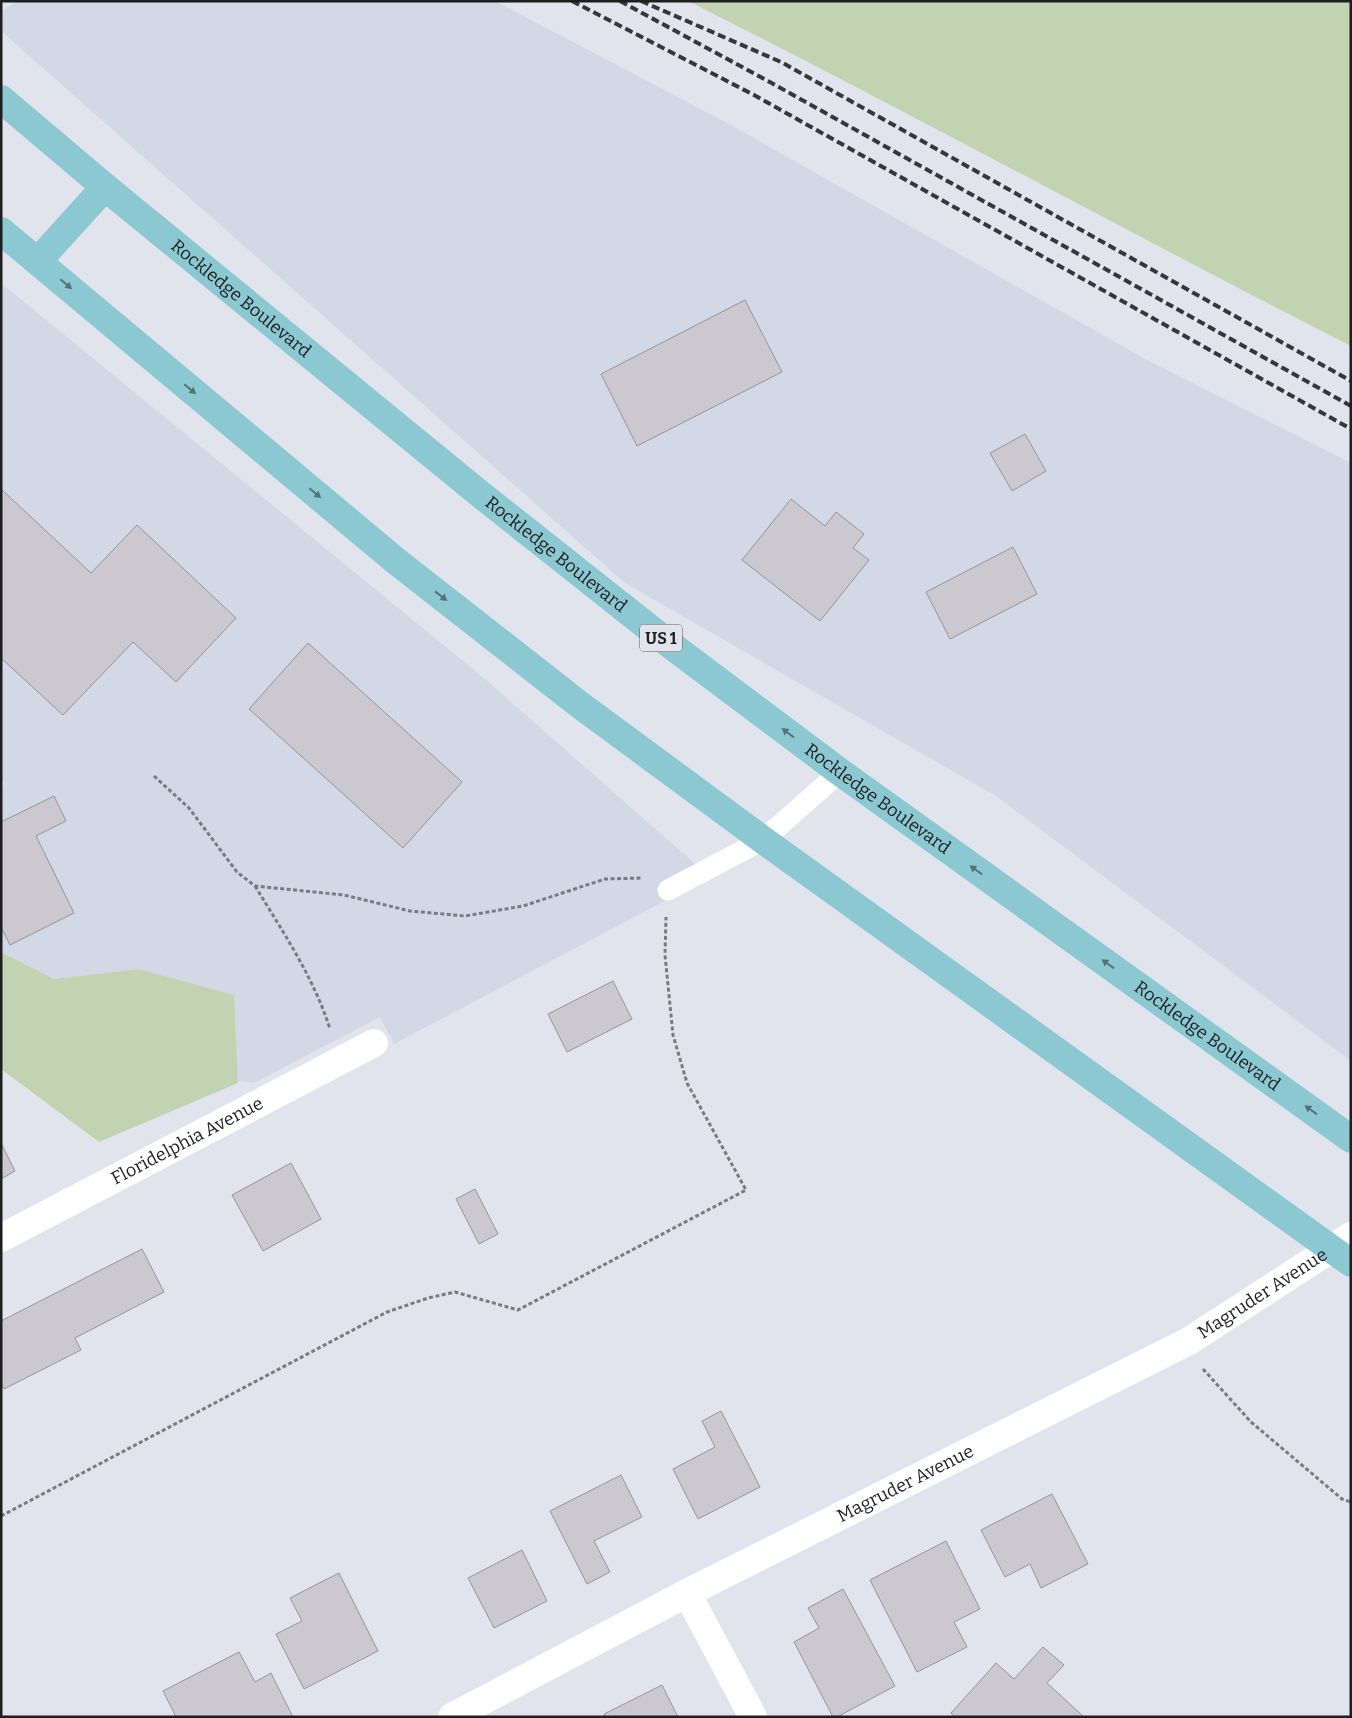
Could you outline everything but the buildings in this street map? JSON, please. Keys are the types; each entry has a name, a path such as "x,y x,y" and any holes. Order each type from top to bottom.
{"main road":[{"name":"Rockledge Boulevard","path":"1,100 480,494 672,646 840,772 1351,1138"},
{"path":"38,261 105,187"},
{"path":"1,230 396,561 580,705 763,840 1344,1249"}],"street":[{"name":"Floridelphia Avenue","path":"1,1238 374,1044"},
{"name":"Magruder Avenue","path":"452,1717 687,1593 1181,1345 1344,1249"},
{"path":"687,1593 753,1717"}],"lane":[{"path":"668,890 763,840 840,772"}],"path":[{"path":"154,776 190,808 238,872 255,886 292,946 324,1009 340,1060"},
{"path":"1,1516 387,1312 428,1298 455,1292 518,1310 746,1190 687,1084 673,1035 664,956 668,890 643,878 605,879 523,906 465,916 410,911 344,895 255,886"},
{"path":"1181,1345 1251,1422 1342,1499 1351,1502"}],"shaded area":[{"path":"18,1 495,1 729,124 1147,360 1351,463 1351,1061 996,796 625,583 1,31 1,11"},
{"path":"1,283 485,679 710,877 394,1044 380,1017 254,1083 238,1081 234,995 139,969 54,979 1,952 1,791 4,783 1,781"}],"green space":[{"path":"688,1 1351,1 1351,346 854,86"},
{"path":"1,952 54,979 139,969 234,995 238,1083 99,1142 1,1069"}],"railway":[{"path":"572,1 754,95 1351,429"},
{"path":"620,1 768,81 1351,406"},
{"path":"641,1 781,62 1351,381"}]}
